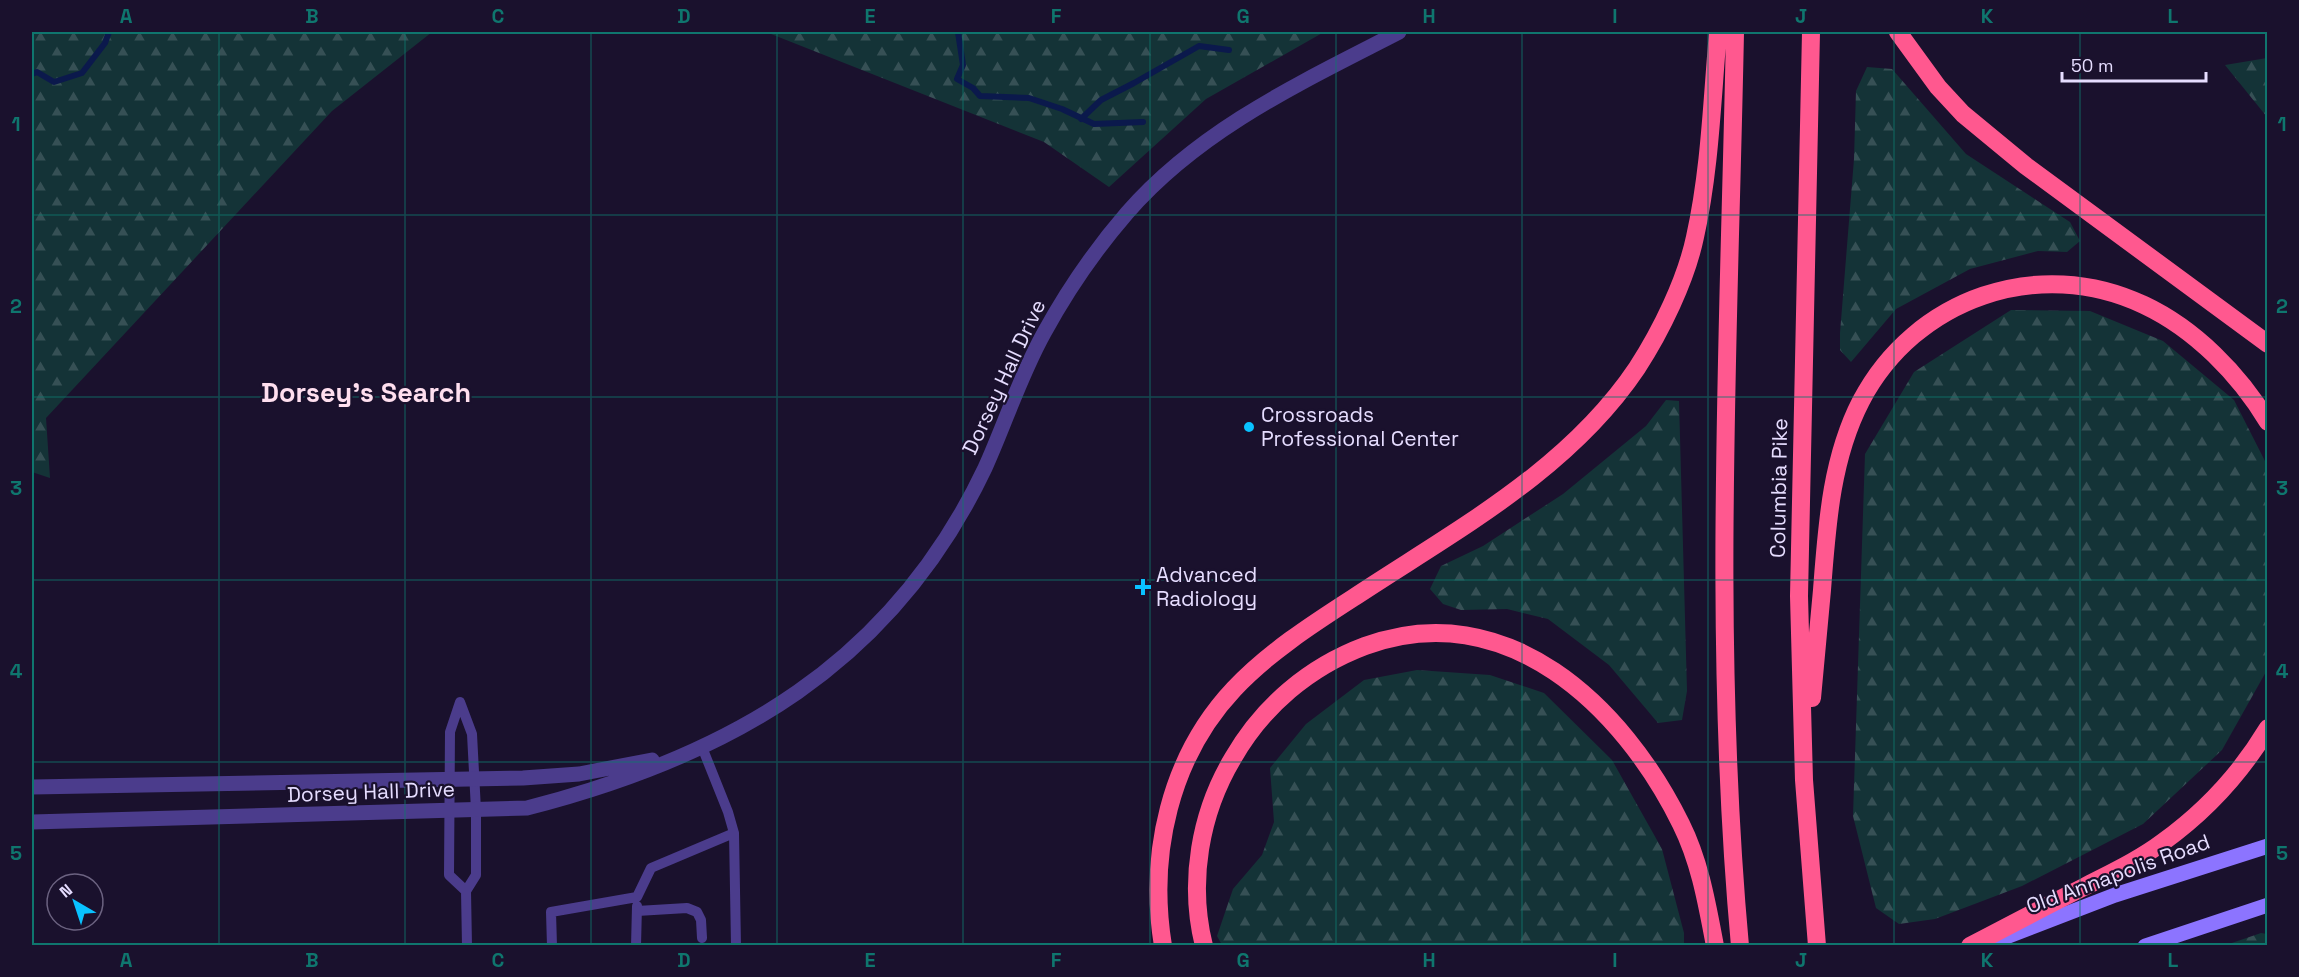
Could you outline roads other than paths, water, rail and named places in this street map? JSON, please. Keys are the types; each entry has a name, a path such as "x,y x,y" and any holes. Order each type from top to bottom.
{"highway":[{"path":"1163,945 1158,896 1164,830 1172,796 1185,764 1199,735 1216,711 1235,688 1266,659 1310,626 1502,500 1545,468 1606,408 1637,368 1659,330 1677,290 1695,240 1706,182 1718,32"},
{"path":"1735,32 1723,596 1728,775 1740,945"},
{"name":"Columbia Pike","path":"1811,32 1799,596 1804,780 1817,945"},
{"path":"1898,32 1938,87 1971,121 2026,166 2268,344"},
{"path":"1804,780 1828,514 1836,469 1853,420 1874,380 1904,343 1924,326 1951,308 1998,290 2023,285 2076,285 2125,297 2146,306 2166,319 2217,357 2241,384 2268,422"},
{"path":"1204,945 1197,903 1200,849 1206,818 1224,772 1252,727 1296,684 1323,666 1352,651 1380,641 1412,635 1438,634 1470,637 1524,653 1552,668 1576,685 1609,717 1646,762 1682,825 1698,869 1715,945"},
{"path":"1970,945 2130,864 2163,843 2199,813 2228,784 2252,755 2268,728"}],"main road":[{"name":"Old Annapolis Road","path":"1984,945 2115,896 2268,846"},
{"path":"2145,945 2268,905"}],"street":[{"name":"Dorsey Hall Drive","path":"32,822 527,808 584,793 643,772 702,747 779,706 824,674 864,639 908,591 948,537 979,479 1043,335 1092,254 1128,211 1168,171 1212,136 1267,101 1399,32"},
{"name":"Dorsey Hall Drive","path":"32,787 475,779 579,774 639,763 702,747"}],"lane":[{"path":"466,891 449,875 450,732 460,702 472,734 476,810 476,875 466,891 467,945"},
{"path":"702,747 734,833 736,945"},
{"path":"636,945 637,897 651,868 734,833"},
{"path":"552,945 551,912 637,897"},
{"path":"637,911 687,908 697,912 701,920 702,938"}],"waterway":[{"path":"32,74 37,72 54,82 82,73 105,43 109,32"},
{"path":"958,32 963,65 957,79 973,88 980,96 1029,98 1062,109 1094,124 1143,122"},
{"path":"1081,119 1101,100 1199,46 1229,50"}],"place":[{"name":"Crossroads Professional Center","path":"1249,427"},
{"name":"Advanced Radiology","path":"1143,587"}],"district":[{"name":"Dorsey's Search","path":"366,393"}]}
